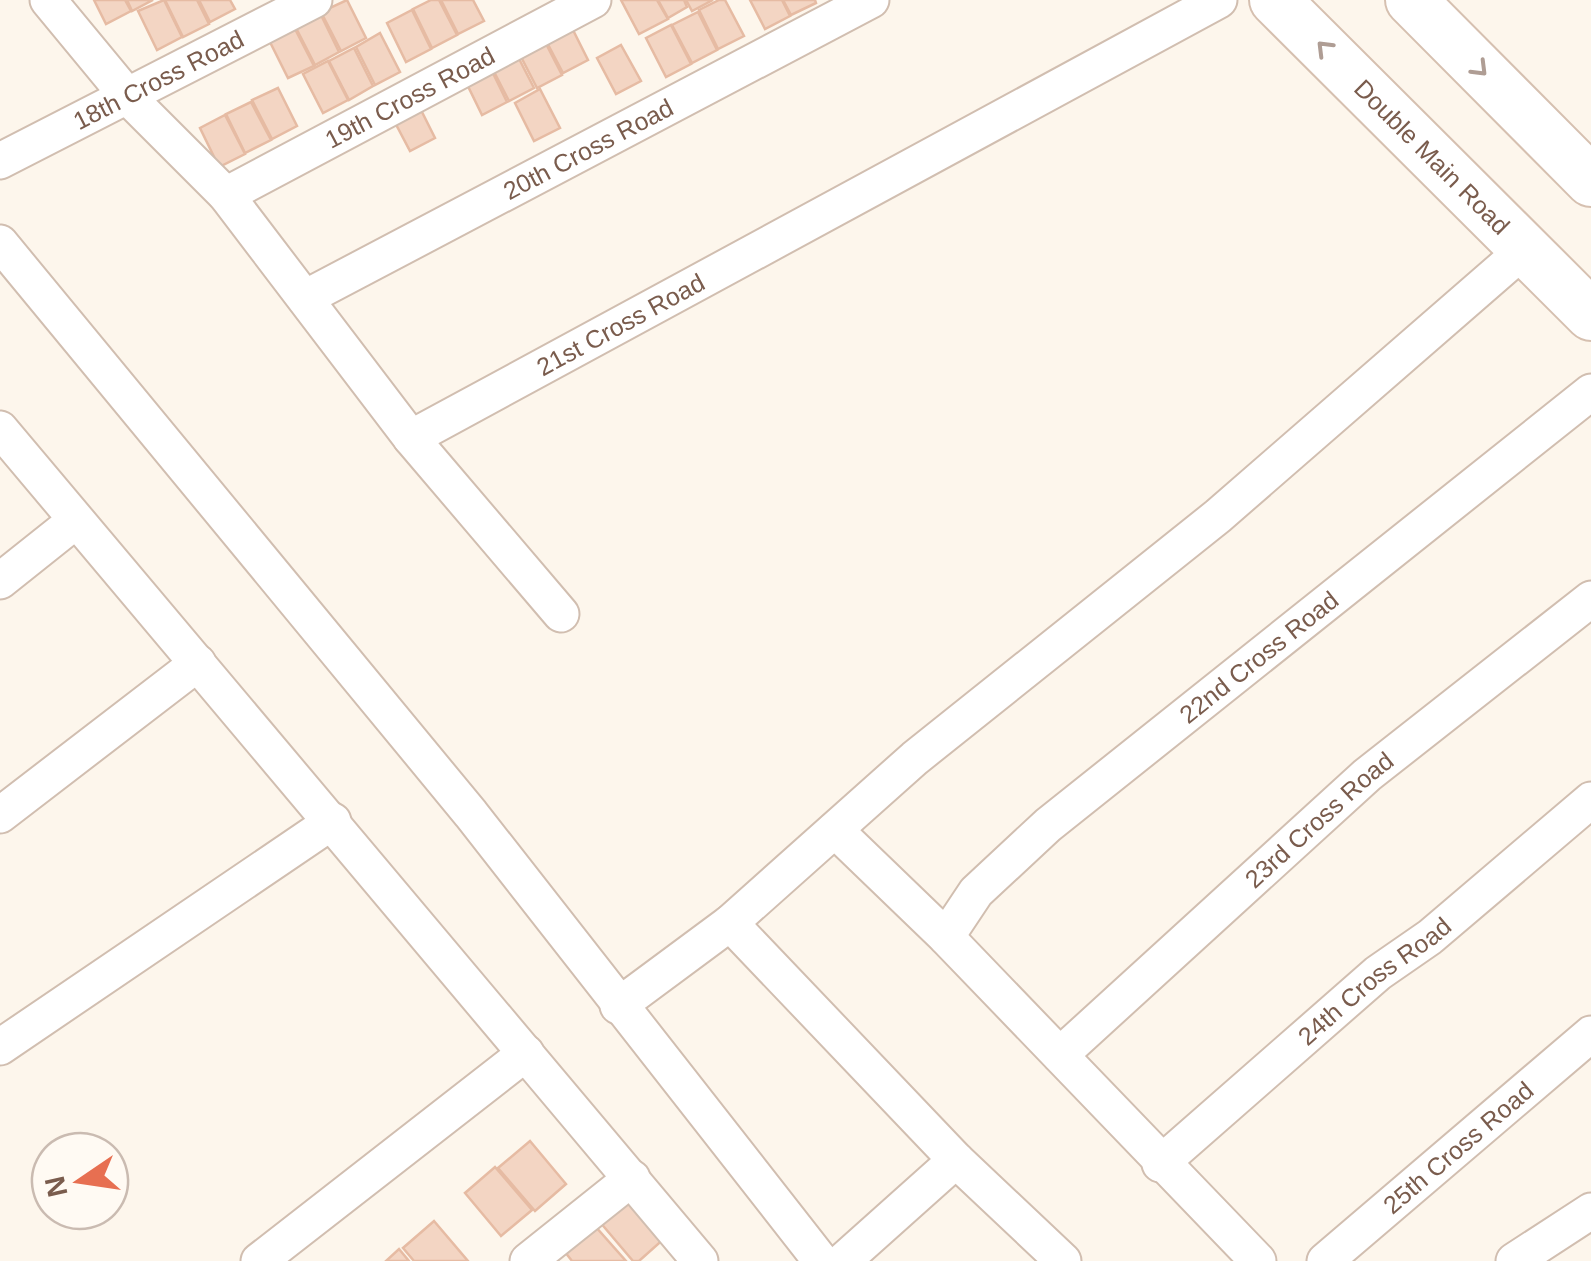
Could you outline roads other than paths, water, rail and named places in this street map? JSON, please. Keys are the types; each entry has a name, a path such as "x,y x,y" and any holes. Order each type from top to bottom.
{"street":[{"path":"48,0 129,98 226,196 411,438 562,614"},
{"name":"18th Cross Road","path":"0,161 314,0"},
{"name":"19th Cross Road","path":"226,196 594,0"},
{"name":"20th Cross Road","path":"304,298 871,0"},
{"name":"21st Cross Road","path":"411,438 1219,0"},
{"name":"Double Main Road","path":"1275,0 1591,315"},
{"path":"1412,0 1591,181"},
{"path":"0,244 471,814 821,1261"},
{"path":"618,1006 730,923 915,758 1218,516 1525,250"},
{"name":"22nd Cross Road","path":"946,938 976,892 1048,825 1591,392"},
{"path":"0,429 74,522 333,821 700,1261"},
{"path":"0,581 74,522"},
{"name":"23rd Cross Road","path":"1060,1055 1367,775 1591,599"},
{"path":"0,815 198,663"},
{"name":"24th Cross Road","path":"1160,1164 1378,974 1430,938 1591,800"},
{"path":"0,1047 333,821"},
{"path":"835,830 946,938 1160,1164 1258,1261"},
{"path":"730,923 956,1160 1064,1261"},
{"name":"25th Cross Road","path":"1326,1261 1591,1034"},
{"path":"260,1261 526,1053"},
{"path":"843,1261 956,1160"},
{"path":"528,1261 632,1178"},
{"path":"1514,1261 1590,1214"}]}
